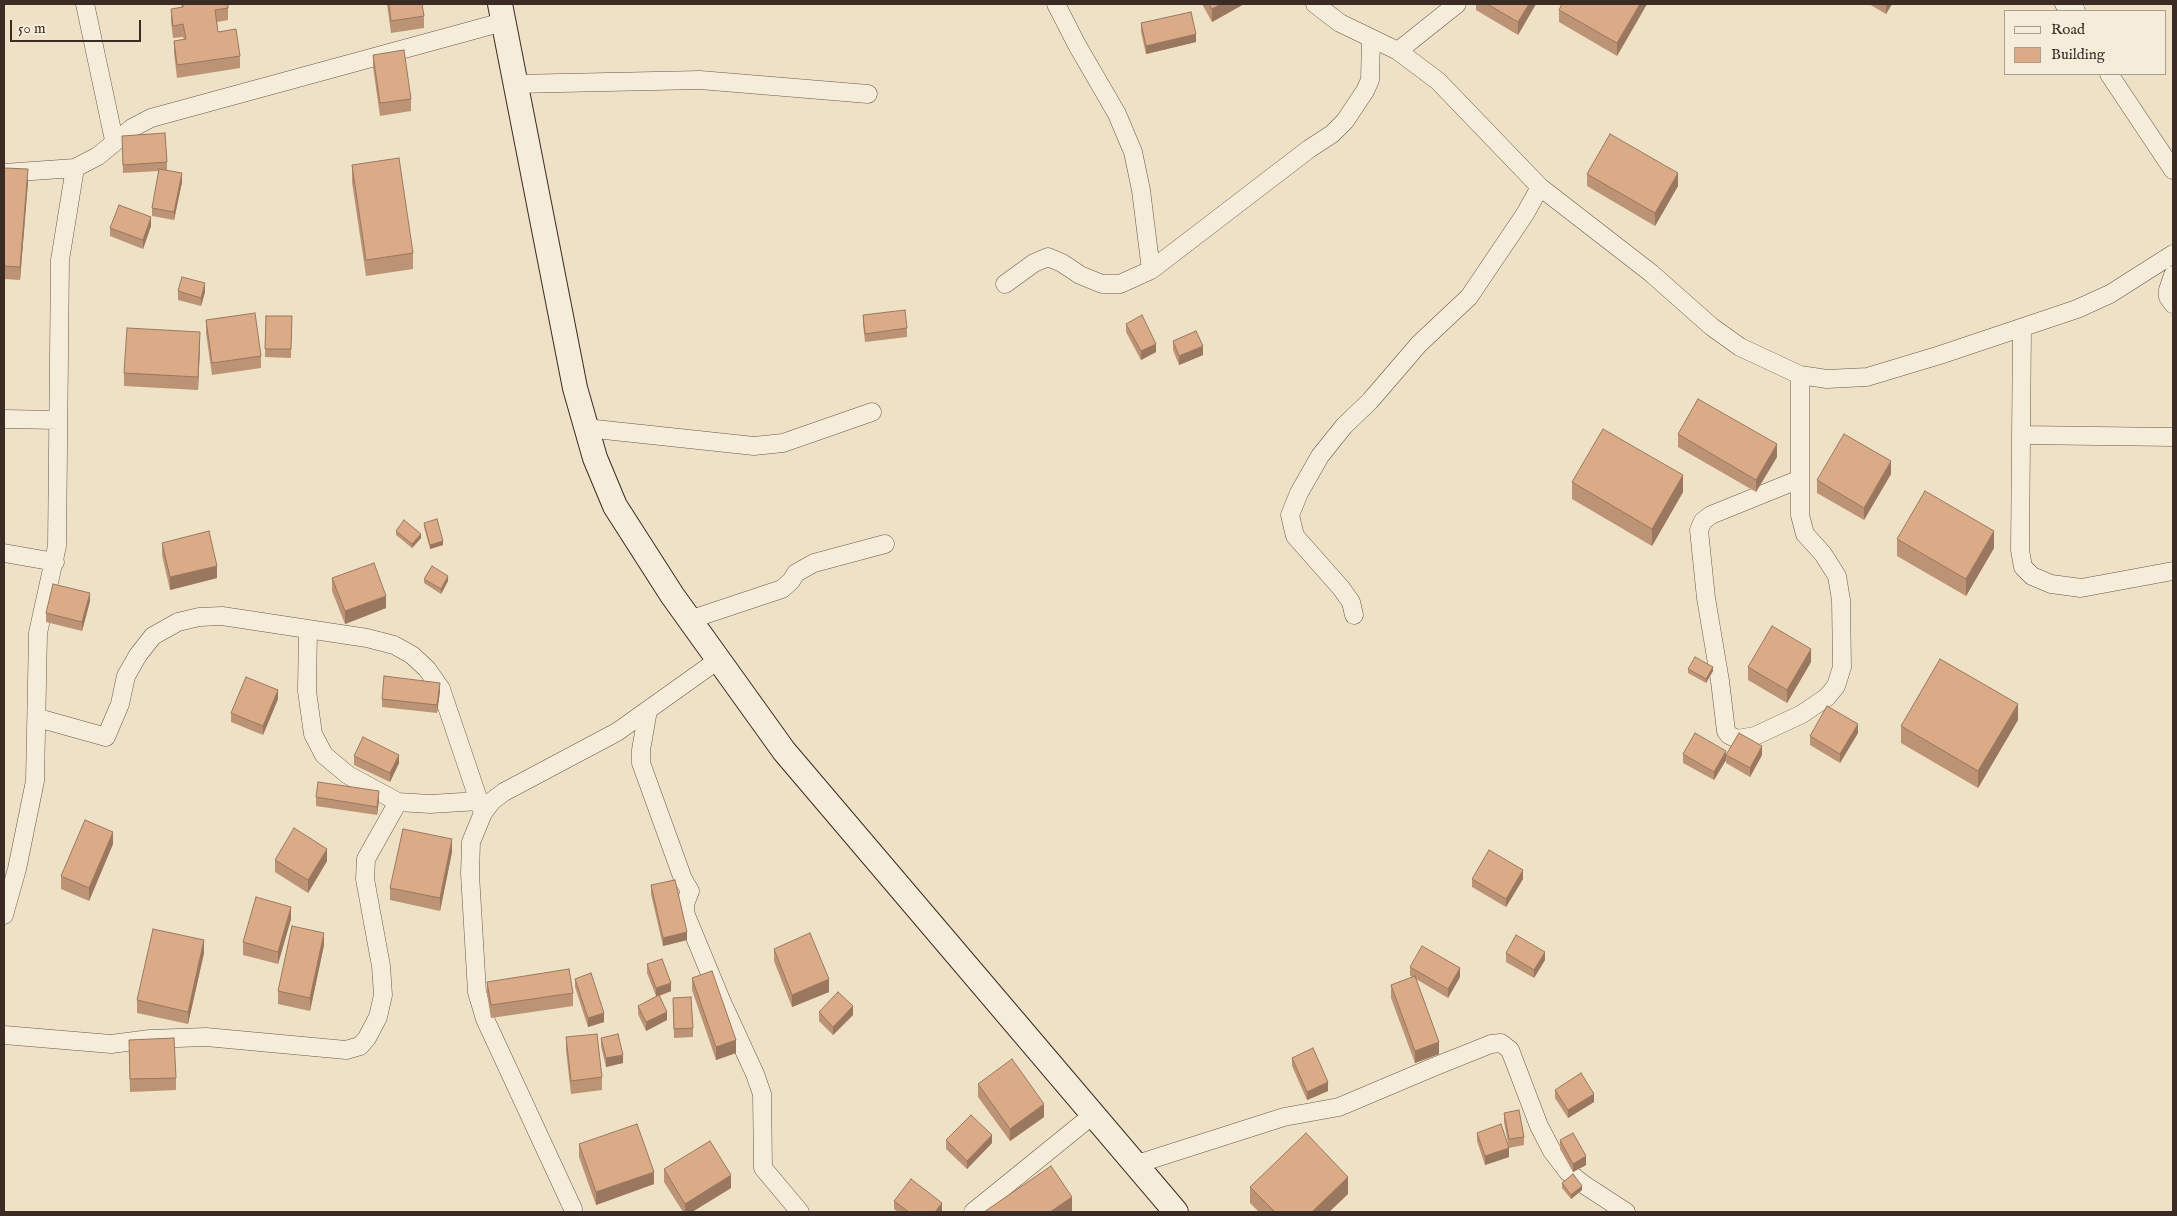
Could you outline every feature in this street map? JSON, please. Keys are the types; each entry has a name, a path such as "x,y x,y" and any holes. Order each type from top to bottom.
{"main road":[{"path":"501,13 573,379 594,458 616,506 689,620 784,751 884,871 1176,1212"}],"street":[{"path":"85,4 114,140"},
{"path":"1056,4 1077,45 1117,114 1133,152 1141,190 1152,270"},
{"path":"1315,4 1340,23 1398,51 1438,81 1540,187 1651,274 1712,327 1740,346 1800,375 1827,379 1866,376 1940,355 2077,309 2110,294 2173,254"},
{"path":"1398,51 1457,4"},
{"path":"4,173 75,168 98,156 114,140 151,118 501,13"},
{"path":"1004,284 1034,263 1048,257 1062,263 1080,275 1102,284 1120,284 1152,270 1309,149 1332,134 1345,121 1365,92 1370,80 1371,38"},
{"path":"2110,75 2173,170"},
{"path":"515,84 700,80 868,94"},
{"path":"4,914 17,869 35,781 38,718 38,634 57,546 60,260 75,168"},
{"path":"1354,616 1351,602 1341,588 1295,536 1290,515 1299,493 1320,456 1344,426 1370,401 1419,344 1469,296 1525,214 1540,187"},
{"path":"2173,276 2168,290 2168,298 2173,304"},
{"path":"2022,328 2020,550 2023,567 2032,576 2051,584 2081,588 2173,571"},
{"path":"1800,375 1800,478 1800,515 1805,534 1823,554 1837,576 1841,600 1842,667 1836,686 1802,714 1755,736 1737,739 1726,731 1720,681 1706,598 1699,530 1703,521 1711,514 1800,478"},
{"path":"586,428 754,446 783,443 872,412"},
{"path":"4,419 58,420"},
{"path":"2021,435 2173,437"},
{"path":"689,620 782,589 796,573 814,563 885,544"},
{"path":"4,553 54,562"},
{"path":"38,718 106,738 120,704 126,676 138,654 154,636 178,622 199,617 222,616 308,629 394,645 412,654 427,669 440,689 481,807 471,842 470,874 477,992 485,1018 573,1209"},
{"path":"308,629 307,691 313,734 324,755 348,775 398,802 481,807 504,792 617,732 718,660"},
{"path":"648,710 640,750 641,763 683,879 690,892 685,904 685,913 721,1000 756,1074 762,1094 763,1168 800,1212"},
{"path":"4,1035 111,1044 150,1039 206,1037 346,1050 360,1046 367,1038 378,1017 383,995 381,966 365,880 366,859 398,802"},
{"path":"1136,1164 1284,1117 1339,1107 1463,1055 1491,1044 1501,1043 1510,1050 1539,1126 1552,1151 1568,1172 1626,1212"},
{"path":"973,1212 1094,1114"}],"building":[{"path":"183,4 228,4 228,8 215,10 218,32 236,29 240,56 177,65 174,41 186,39 183,24 173,26 171,9 183,7"},
{"path":"389,4 422,4 424,16 391,21"},
{"path":"1209,4 1221,4 1212,9"},
{"path":"1487,4 1529,4 1518,22"},
{"path":"1562,4 1640,4 1617,43 1559,10"},
{"path":"1191,12 1196,34 1146,46 1141,23"},
{"path":"404,50 411,99 380,103 373,55"},
{"path":"165,133 167,162 123,165 122,136"},
{"path":"1610,134 1678,173 1655,213 1587,174"},
{"path":"399,158 413,253 366,260 352,165"},
{"path":"4,168 28,169 20,267 4,266"},
{"path":"159,169 182,173 174,212 152,208"},
{"path":"119,205 151,217 143,240 110,228"},
{"path":"182,277 205,283 201,298 178,291"},
{"path":"905,310 907,328 865,334 863,315"},
{"path":"255,313 261,356 212,363 206,320"},
{"path":"1142,315 1156,344 1141,351 1126,324"},
{"path":"266,316 292,316 291,349 265,349"},
{"path":"127,328 200,332 198,377 124,373"},
{"path":"1196,331 1203,346 1179,356 1173,341"},
{"path":"1698,399 1777,444 1756,480 1678,434"},
{"path":"1603,429 1683,475 1652,529 1572,482"},
{"path":"1844,434 1891,461 1864,508 1817,480"},
{"path":"1925,491 1994,531 1966,579 1897,539"},
{"path":"437,519 443,541 430,545 424,523"},
{"path":"404,520 421,534 412,544 396,531"},
{"path":"209,531 217,566 170,577 162,543"},
{"path":"374,563 386,596 345,611 332,578"},
{"path":"432,566 448,576 441,589 424,579"},
{"path":"53,584 90,593 82,622 46,613"},
{"path":"1772,626 1811,649 1787,690 1748,667"},
{"path":"1695,657 1713,667 1706,679 1688,669"},
{"path":"1940,659 2018,704 1978,771 1901,726"},
{"path":"384,676 440,683 437,705 382,699"},
{"path":"246,677 278,690 263,726 231,713"},
{"path":"1827,706 1858,724 1840,754 1810,736"},
{"path":"1695,733 1726,751 1714,772 1683,754"},
{"path":"1739,733 1762,746 1750,768 1726,755"},
{"path":"363,737 399,755 390,773 354,756"},
{"path":"318,782 379,791 377,807 316,797"},
{"path":"85,820 113,832 89,888 61,876"},
{"path":"294,828 327,849 308,880 275,860"},
{"path":"403,829 452,839 440,898 390,888"},
{"path":"1489,850 1523,870 1506,899 1472,879"},
{"path":"675,880 687,932 663,938 651,885"},
{"path":"256,897 291,907 278,952 243,942"},
{"path":"292,926 324,933 310,998 278,991"},
{"path":"153,929 204,940 188,1012 137,1000"},
{"path":"810,933 829,979 792,995 774,949"},
{"path":"1516,935 1545,952 1534,970 1506,953"},
{"path":"1422,946 1460,968 1448,989 1410,967"},
{"path":"662,959 671,983 656,988 647,964"},
{"path":"569,969 573,993 491,1005 487,982"},
{"path":"712,971 736,1040 716,1047 692,978"},
{"path":"591,973 604,1013 588,1018 575,979"},
{"path":"1415,976 1439,1042 1415,1051 1391,985"},
{"path":"838,992 853,1006 833,1027 819,1012"},
{"path":"659,995 667,1012 646,1022 638,1006"},
{"path":"691,997 693,1028 674,1029 673,998"},
{"path":"597,1034 602,1077 571,1081 566,1037"},
{"path":"618,1034 623,1055 606,1058 601,1038"},
{"path":"174,1038 176,1078 130,1079 129,1040"},
{"path":"1313,1048 1328,1082 1307,1092 1292,1058"},
{"path":"1012,1059 1044,1104 1010,1129 978,1084"},
{"path":"1581,1073 1594,1094 1568,1110 1555,1090"},
{"path":"1519,1110 1524,1137 1509,1139 1504,1113"},
{"path":"971,1115 992,1135 967,1161 946,1140"},
{"path":"637,1124 654,1172 596,1192 579,1144"},
{"path":"1501,1124 1509,1148 1485,1156 1477,1133"},
{"path":"1306,1133 1348,1177 1312,1212 1275,1212 1250,1187"},
{"path":"1573,1133 1586,1156 1573,1164 1560,1140"},
{"path":"710,1141 731,1175 685,1204 664,1169"},
{"path":"1051,1166 1072,1197 1050,1212 984,1212"},
{"path":"1573,1174 1582,1186 1571,1195 1562,1183"},
{"path":"911,1179 942,1203 935,1212 909,1212 894,1201"}]}
